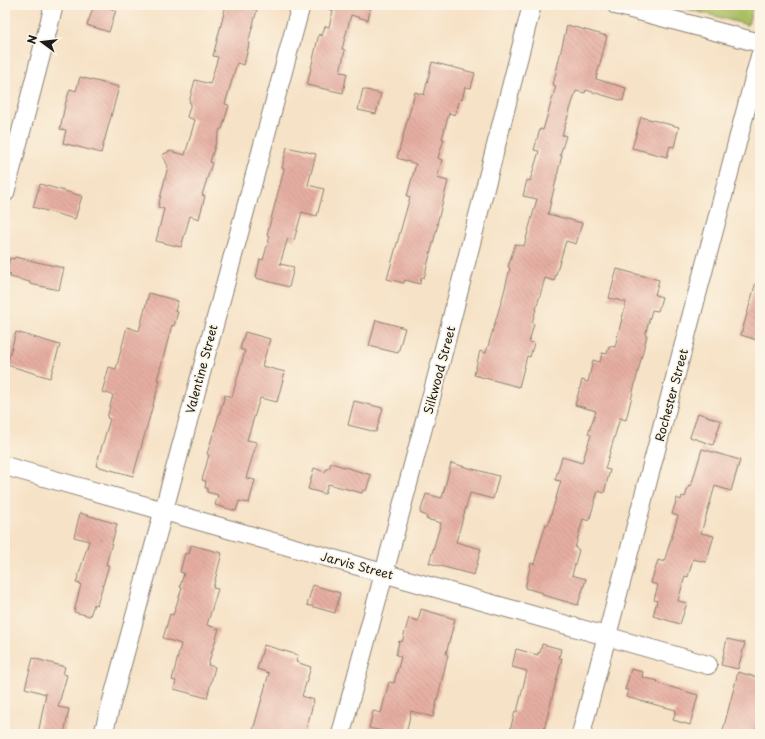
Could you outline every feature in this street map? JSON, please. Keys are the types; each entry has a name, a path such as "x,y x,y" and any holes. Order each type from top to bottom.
{"street":[{"path":"5,194 54,5"},
{"name":"Valentine Street","path":"102,734 301,5"},
{"name":"Silkwood Street","path":"341,734 443,353 532,5"},
{"path":"616,5 760,44"},
{"name":"Rochester Street","path":"581,734 760,56"},
{"name":"Jarvis Street","path":"5,466 162,512 385,573 708,665"}],"green space":[{"path":"673,5 753,5 748,25"}],"building":[{"path":"94,5 116,10 109,32 87,25"},
{"path":"226,5 237,5 257,10 244,65 237,63 225,104 229,105 210,162 212,163 202,195 205,196 199,219 190,216 181,247 156,241 164,209 158,207 168,166 162,155 170,151 185,155 195,120 187,117 191,103 189,102 195,80 210,84 218,57 213,56"},
{"path":"329,5 371,5 368,20 351,15 342,49 345,50 340,72 347,73 343,93 307,85 319,34 322,36 325,26 329,27 333,11 328,9"},
{"path":"567,25 607,36 596,79 626,88 623,101 586,90 585,93 576,91 562,135 566,136 560,155 562,155 548,214 582,223 576,244 566,241 554,281 545,278 532,323 534,324 529,342 534,343 530,357 527,356 519,387 474,375 480,351 486,353 503,296 510,268 508,267 515,244 524,246 537,199 523,196 527,180 530,181 539,151 534,150 540,129 543,130 556,86 553,85"},
{"path":"432,62 475,73 471,88 465,87 462,100 460,99 455,115 449,113 442,139 444,139 438,158 442,160 437,178 448,181 424,278 421,277 420,284 405,280 404,283 387,279 410,197 407,196 416,164 397,158 415,92 424,95"},
{"path":"80,77 119,87 101,153 63,143 66,130 60,129 65,105 70,89 76,91"},
{"path":"363,89 381,94 376,114 358,110"},
{"path":"641,117 679,127 674,147 670,146 667,157 632,148"},
{"path":"287,147 316,154 308,185 324,189 317,216 302,212 294,240 288,238 280,264 294,267 289,287 256,278 260,259 263,260 270,236 267,235 284,169 282,168"},
{"path":"40,184 82,196 75,219 33,207"},
{"path":"15,257 64,268 59,290 30,284 30,282 10,277 11,274 6,273 10,258 14,259"},
{"path":"617,269 659,280 655,295 662,297 658,311 652,310 626,420 620,418 605,469 610,470 604,493 598,491 589,521 583,519 575,548 579,550 572,575 586,579 578,605 525,588 531,563 534,564 546,524 548,525 561,481 555,480 562,457 582,463 591,435 588,434 596,411 575,405 582,380 588,382 593,360 600,362 602,353 607,354 609,346 615,347 626,302 609,298"},
{"path":"756,282 760,282 760,341 741,335"},
{"path":"149,293 178,301 175,311 178,312 174,326 172,325 157,380 160,380 133,476 96,466 110,419 107,418 113,395 102,392 109,367 116,369 127,327 139,331"},
{"path":"376,320 405,328 398,353 369,346"},
{"path":"16,332 60,345 50,378 7,365"},
{"path":"245,332 270,339 262,366 285,372 277,402 260,398 247,440 257,442 246,478 255,480 249,503 239,501 236,511 215,505 218,495 207,492 208,488 205,488 206,481 202,480 209,455 207,454 225,395 232,397 245,351 240,349"},
{"path":"354,401 383,408 376,432 348,425"},
{"path":"698,413 721,421 713,445 690,437"},
{"path":"702,449 740,460 731,491 715,486 701,533 714,536 706,562 693,559 688,577 685,576 678,601 687,603 680,624 653,616 657,601 654,600 658,585 651,583 658,560 664,562 678,516 672,514 677,498 681,500 682,496 685,497 689,485 691,486"},
{"path":"331,463 371,475 366,491 363,490 362,493 328,484 325,494 308,489 314,468 325,472 327,468 329,469"},
{"path":"451,463 499,476 493,499 470,493 456,542 481,549 474,575 429,563 441,523 426,519 427,516 420,513 426,494 442,498"},
{"path":"80,513 117,524 106,565 109,565 97,605 94,604 90,616 74,612 81,584 76,583 89,541 74,537"},
{"path":"191,545 222,553 213,588 218,589 207,625 219,629 208,665 215,667 207,698 174,689 176,681 172,680 181,644 163,638 170,614 173,615 182,588 180,587 184,573 180,572 185,553 189,554"},
{"path":"313,585 340,593 335,613 307,605"},
{"path":"421,609 455,619 433,717 411,711 406,734 395,734 369,728 373,711 381,713 389,682 394,683 401,657 396,655 399,641 402,642 409,618 418,621"},
{"path":"727,639 745,643 738,669 721,665"},
{"path":"542,644 561,649 559,658 562,658 543,734 509,734 515,711 517,712 527,671 512,667 516,649 538,655"},
{"path":"264,645 298,655 296,662 311,667 302,696 314,700 305,734 252,734 269,673 257,669"},
{"path":"33,658 65,667 63,674 67,675 58,707 69,709 64,734 38,734 46,694 25,688"},
{"path":"631,669 643,672 642,677 658,681 657,683 698,695 690,725 673,720 676,710 626,697 628,690 625,690"},
{"path":"738,672 760,678 760,715 755,734 722,734"}]}
